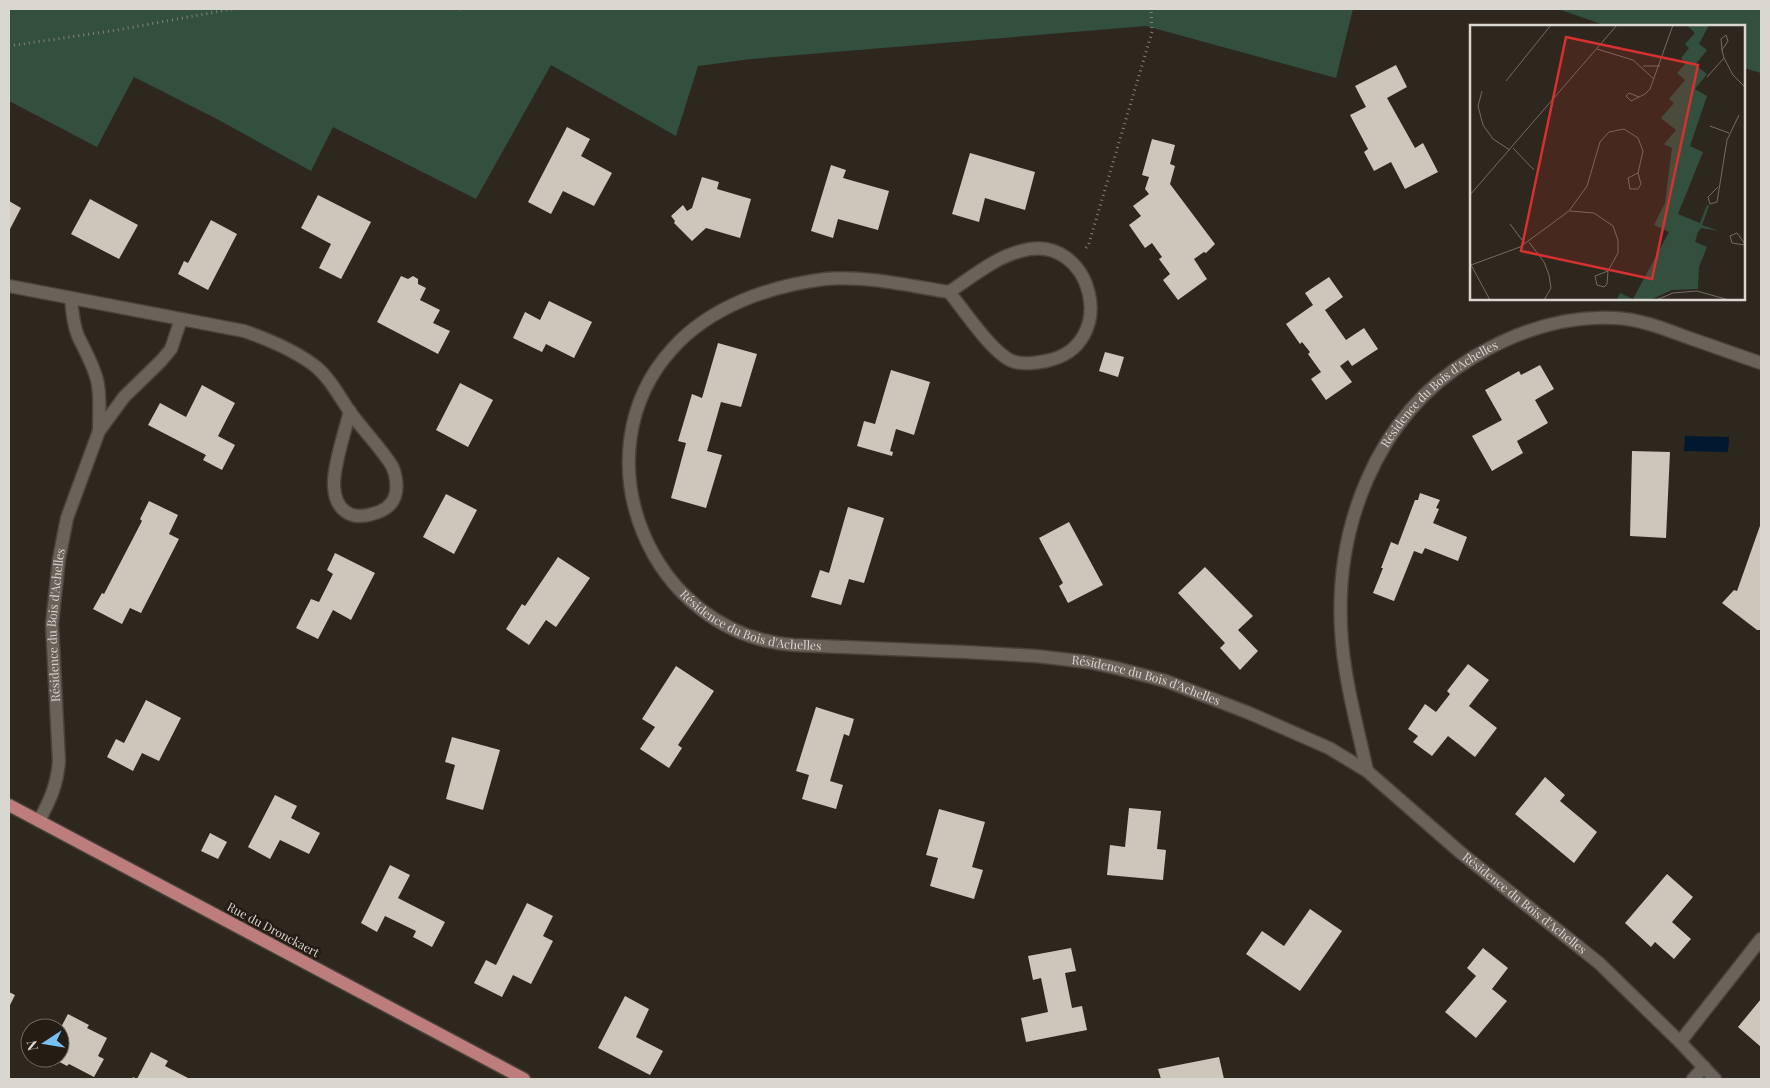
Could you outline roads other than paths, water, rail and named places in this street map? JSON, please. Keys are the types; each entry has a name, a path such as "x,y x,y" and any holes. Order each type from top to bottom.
{"main road":[{"name":"Rue du Dronckaert","path":"9,805 524,1079"}],"street":[{"path":"1047,248 1057,252 1075,265 1088,289 1091,301 1089,325 1077,345 1059,357 1048,361 1024,364 1011,361 993,348 949,292 994,262 1022,250 1047,248"},
{"name":"Résidence du Bois d'Achelles","path":"949,292 857,279 844,278 811,281 771,291 728,307 694,328 672,348 650,380 636,415 628,453 634,507 640,527 656,559 678,590 704,612 735,631 752,638 780,644 1036,656 1088,662 1131,672 1197,693 1329,748 1367,772 1461,853 1599,963 1715,1079"},
{"path":"9,286 244,332 281,344 317,367 331,382 392,467 396,487 395,496 386,508 366,516 347,514 338,503 334,486 334,476 350,411"},
{"name":"Résidence du Bois d'Achelles","path":"71,298 74,323 97,382 99,431"},
{"name":"Résidence du Bois d'Achelles","path":"1367,772 1345,665 1341,620 1342,576 1349,534 1369,473 1389,438 1416,402 1443,378 1482,352 1537,328 1574,319 1615,318 1636,321 1659,327 1761,363"},
{"name":"Résidence du Bois d'Achelles","path":"39,821 54,793 58,777 59,761 52,624 59,559 67,518 99,431 124,397 171,349 181,319"},
{"path":"1680,1042 1761,939"},
{"path":"1693,1079 1704,1067"}],"water":[{"path":"1685,436 1729,437 1728,452 1684,451"}]}
